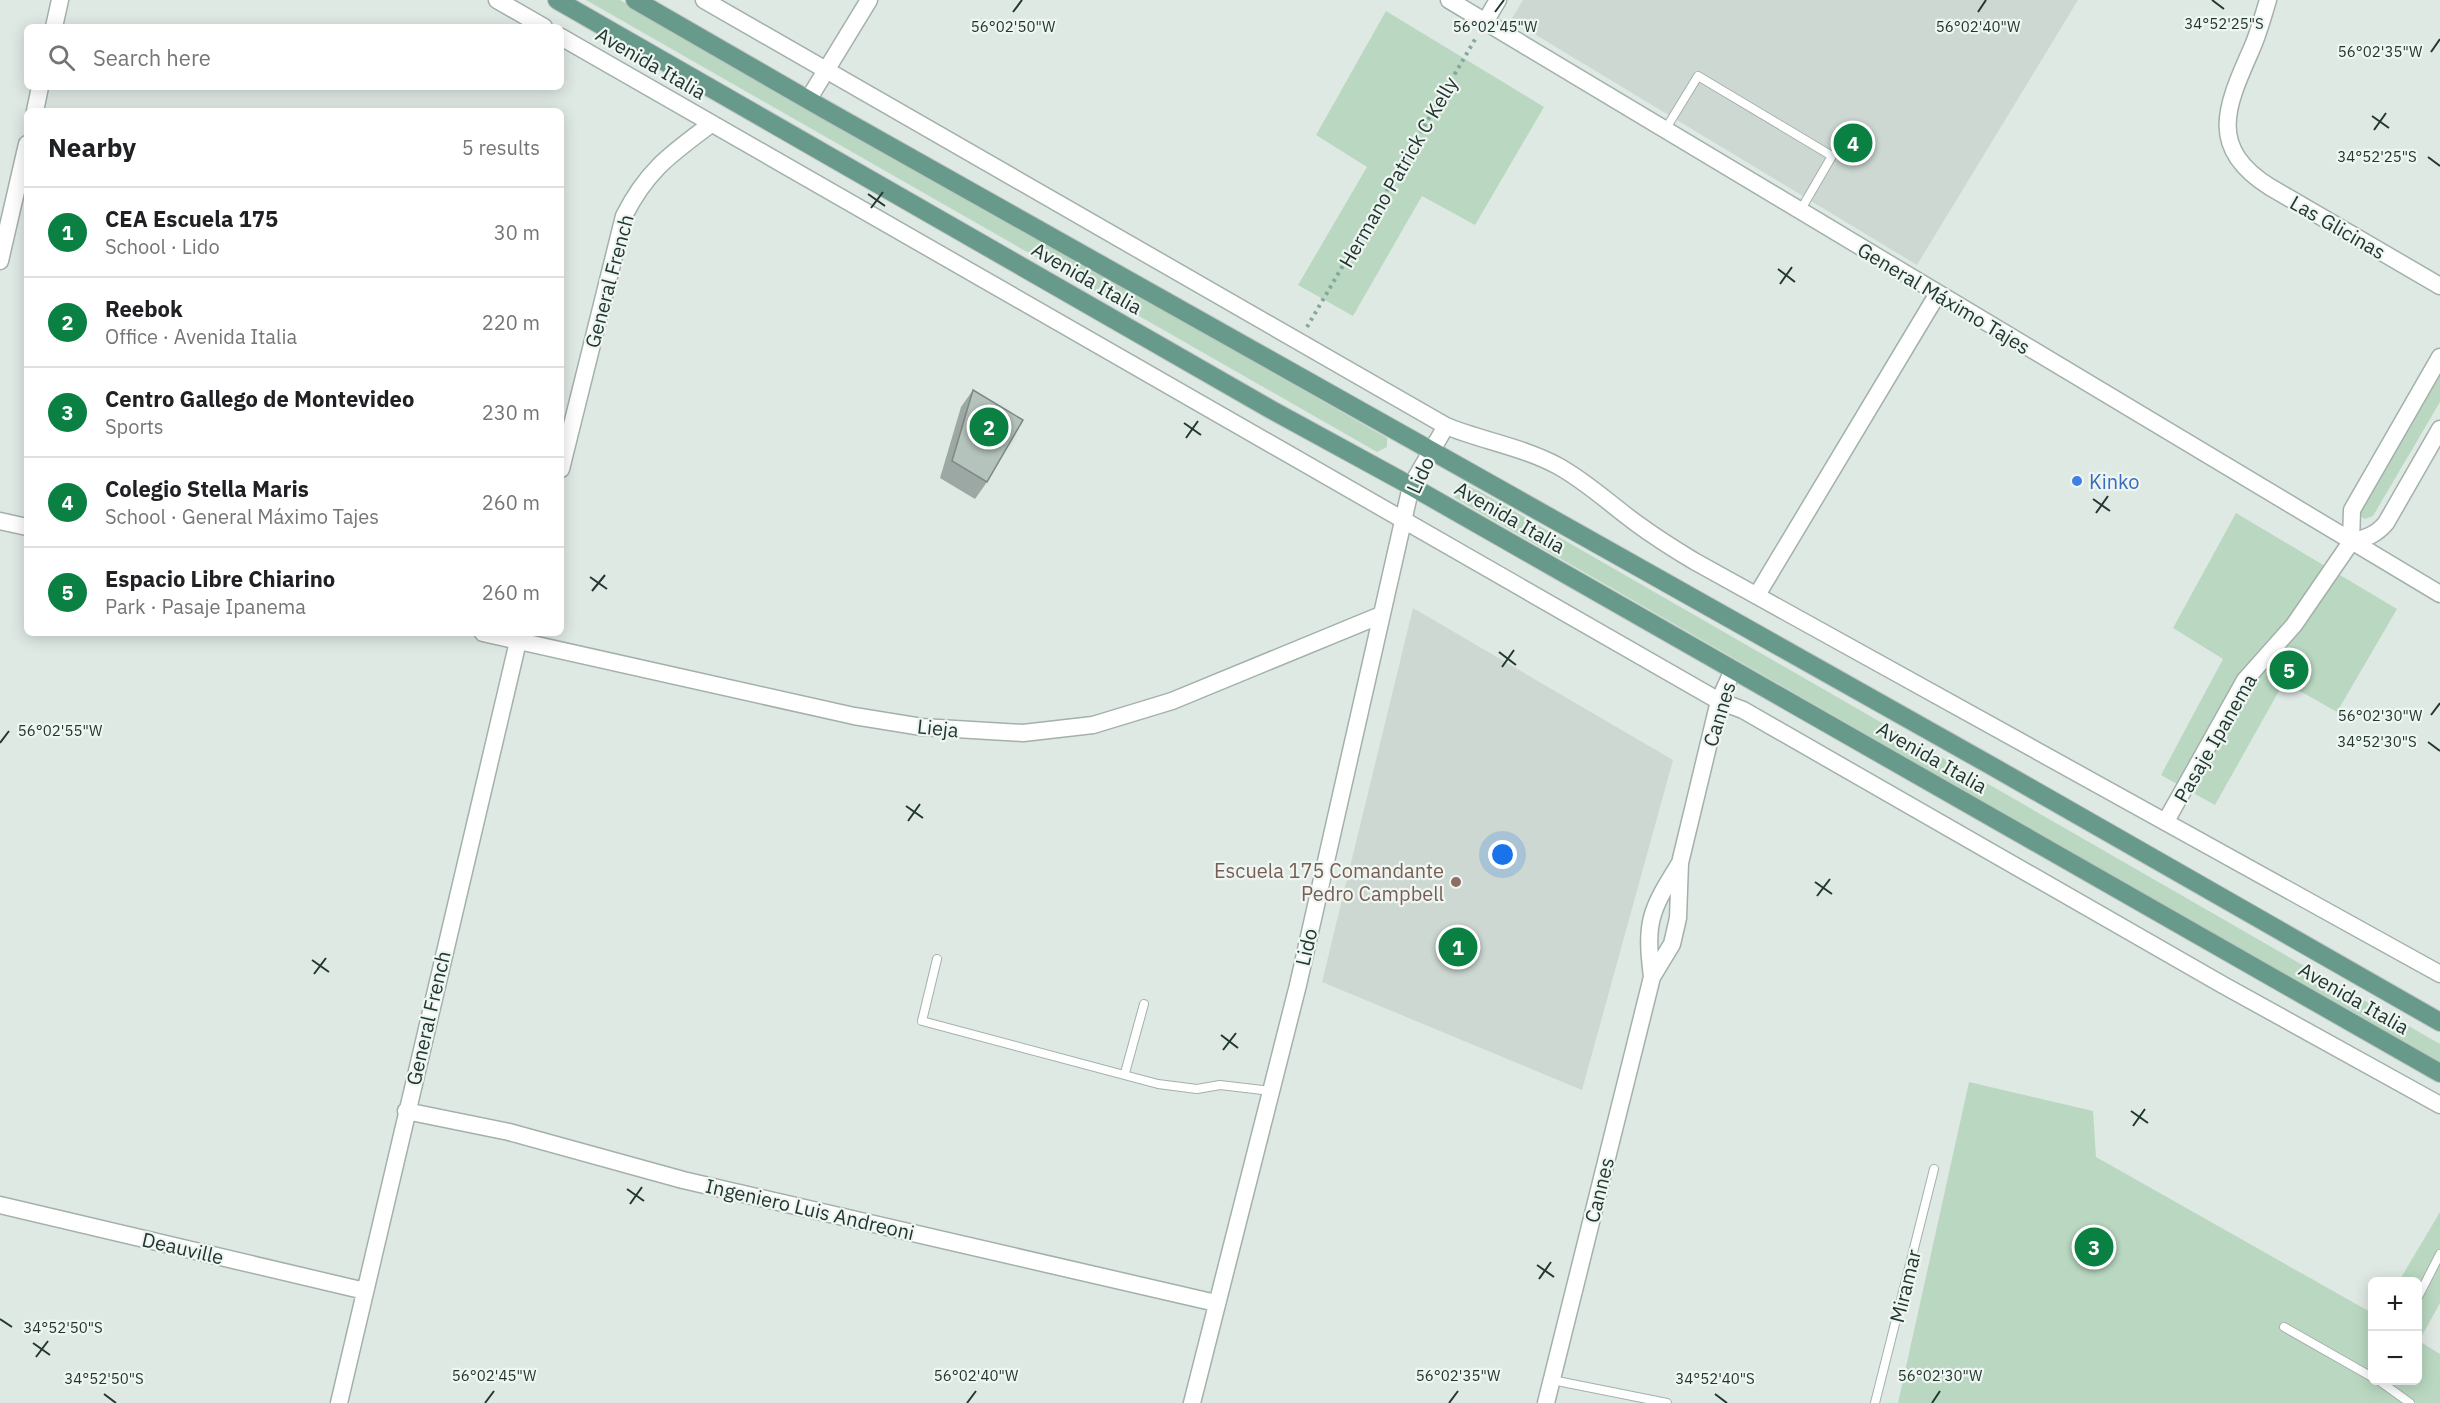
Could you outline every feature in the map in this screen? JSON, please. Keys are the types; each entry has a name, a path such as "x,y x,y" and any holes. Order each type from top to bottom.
{"main road":[{"name":"Avenida Italia","path":"557,0 1259,403 1412,486 2440,1073"},
{"name":"Avenida Italia","path":"635,0 1430,452 2001,771 2440,1022"}],"street":[{"path":"55,24 60,0"},
{"path":"497,0 538,24"},
{"path":"704,0 1446,426 1471,436 1532,453 1557,465 1586,483 1635,522 1694,561 2440,974"},
{"path":"808,100 869,0"},
{"name":"General Máximo Tajes","path":"1449,0 1937,295 2440,594"},
{"path":"1485,22 1498,0"},
{"name":"Las Glicinas","path":"2268,0 2227,112 2227,132 2240,163 2252,176 2440,286"},
{"name":"Avenida Italia","path":"564,39 1719,701 1743,710 2213,979 2440,1105"},
{"path":"35,108 39,90"},
{"name":"General French","path":"564,458 624,216 637,189 654,168 711,124"},
{"path":"0,261 24,157"},
{"path":"1757,595 1937,295"},
{"path":"2440,357 2352,510 2351,542 2373,535 2386,523 2440,429"},
{"name":"Lido","path":"1192,1403 1271,1090 1412,486 1446,426"},
{"path":"0,521 24,526"},
{"name":"Pasaje Ipanema","path":"2166,821 2245,680 2294,625 2351,542"},
{"name":"Lieja","path":"519,637 854,716 932,728 1023,733 1093,725 1172,701 1381,615"},
{"name":"General French","path":"339,1403 519,637"},
{"name":"Cannes","path":"1546,1403 1652,977 1672,944 1678,918 1680,863 1719,701 1733,670"},
{"name":"Cannes","path":"1652,977 1647,939 1651,917 1658,899 1680,863"},
{"name":"Ingeniero Luis Andreoni","path":"406,1111 509,1132 683,1180 1216,1303"},
{"name":"Deauville","path":"0,1205 365,1291"}],"lane":[{"path":"1665,130 1698,76 1832,156 1800,212"},
{"path":"937,959 922,1021 1125,1073 1158,1084 1197,1089 1220,1085 1271,1090"},
{"path":"1125,1073 1144,1004"},
{"name":"Miramar","path":"1875,1403 1934,1169"},
{"path":"2422,1289 2440,1254"},
{"path":"2284,1327 2368,1374"},
{"path":"1552,1380 1667,1403"},
{"path":"2385,1385 2410,1403"}],"path":[{"name":"Hermano Patrick C Kelly","path":"1298,343 1485,22"}],"shaded area":[{"path":"1523,0 2078,0 1917,265 1511,20"},
{"path":"1413,608 1673,760 1582,1090 1322,982"}],"green space":[{"path":"586,0 620,0 1387,438 1387,447 1377,452"},
{"path":"1386,11 1544,107 1475,225 1422,196 1353,316 1298,285 1367,167 1316,135"},
{"path":"2440,371 2440,402 2373,516 2365,519 2360,516 2361,507"},
{"path":"1460,483 1479,491 2440,1044 2440,1064 1455,498 1453,491"},
{"path":"2236,513 2397,609 2337,712 2284,682 2215,805 2161,775 2223,659 2173,628"},
{"path":"1969,1082 2093,1111 2096,1157 2368,1311 2368,1385 2422,1385 2422,1343 2440,1354 2440,1403 1898,1403"},
{"path":"2440,1212 2440,1303 2422,1336 2422,1277 2401,1277"}],"building":[{"path":"973,390 1023,420 987,482 952,461"}],"place":[{"name":"Colegio Stella Maris","path":"1853,143"},
{"name":"Reebok","path":"989,427"},
{"name":"Kinko","path":"2077,481"},
{"name":"Espacio Libre Chiarino","path":"2289,670"},
{"name":"Escuela 175 Comandante Pedro Campbell","path":"1456,882"},
{"name":"CEA Escuela 175","path":"1458,947"},
{"name":"Centro Gallego de Montevideo","path":"2094,1247"}]}
